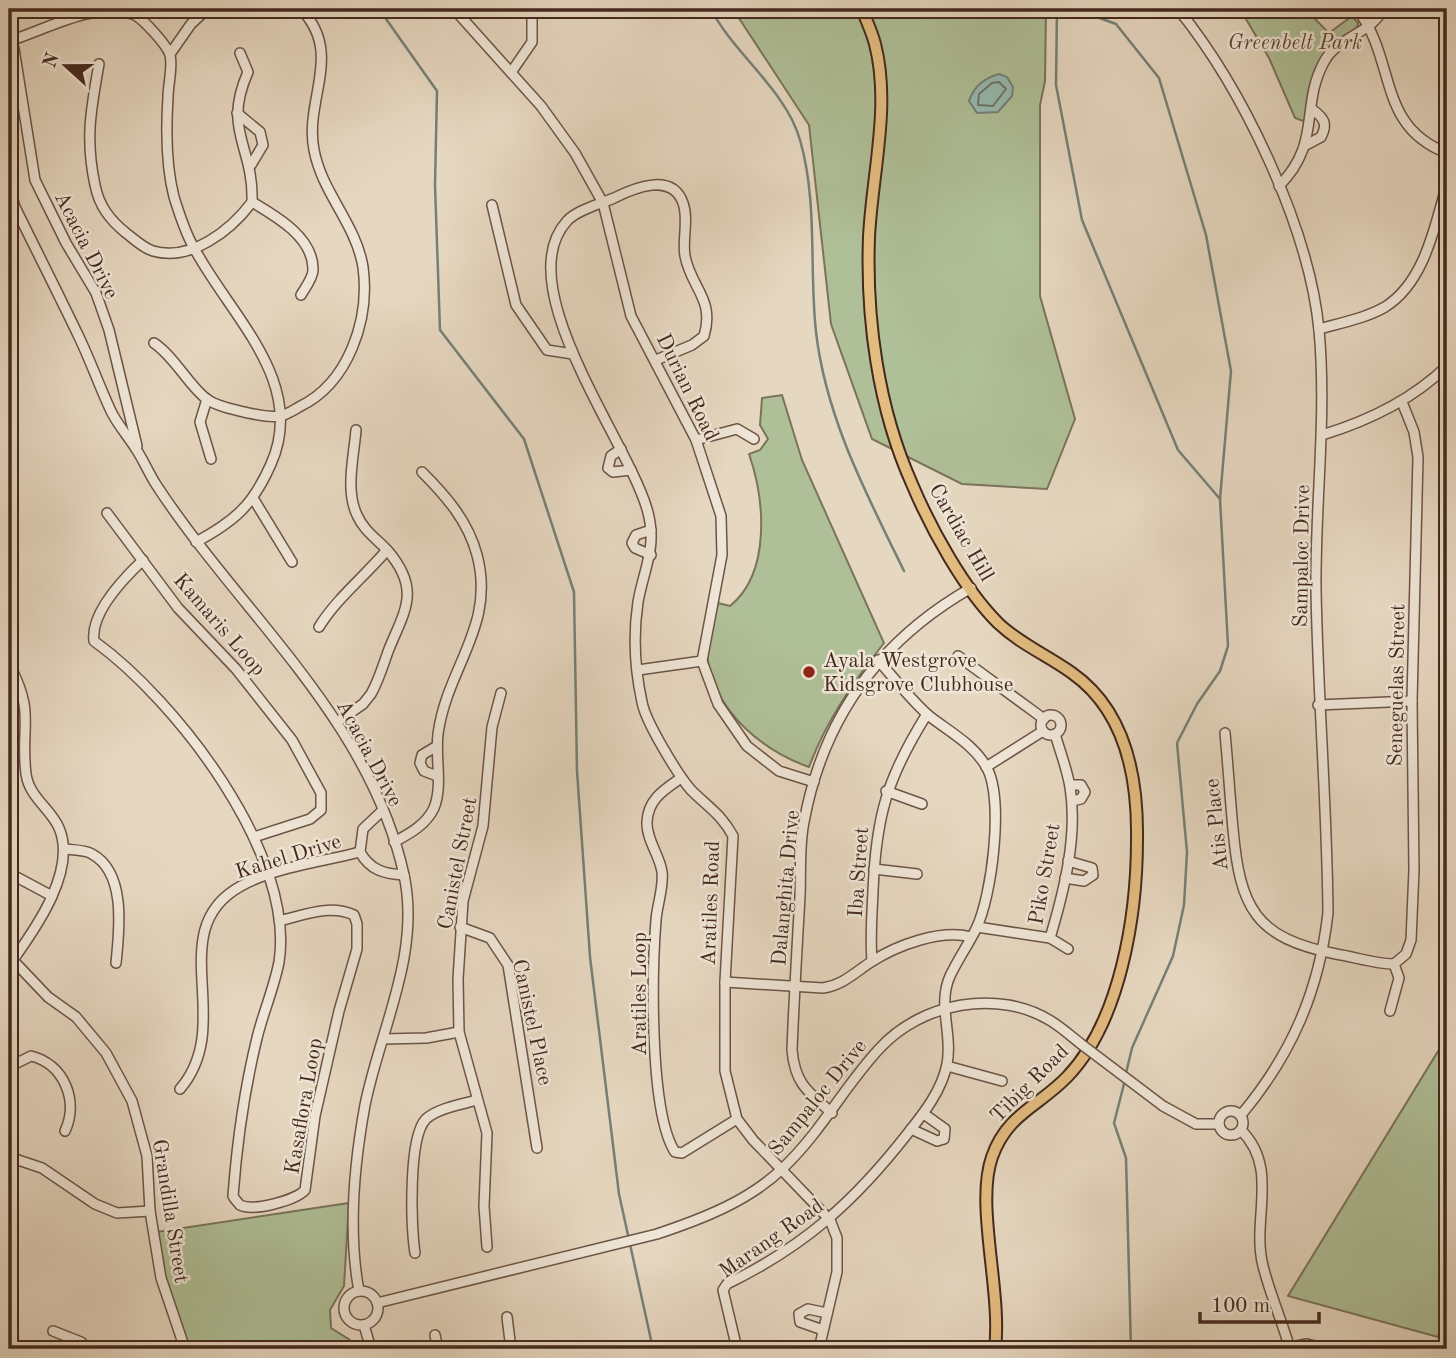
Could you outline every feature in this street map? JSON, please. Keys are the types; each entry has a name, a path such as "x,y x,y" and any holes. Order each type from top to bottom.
{"main road":[{"name":"Cardiac Hill","path":"862,9 875,42 879,72 880,126 870,223 869,278 882,390 897,448 913,487 971,588 1001,626 1087,685 1115,723 1125,743 1135,796 1136,880 1122,964 1106,1013"},
{"name":"Tibig Road","path":"995,1349 998,1313 987,1206 989,1167 1009,1125 1065,1080 1078,1065 1106,1013"}],"street":[{"path":"196,542 231,523 253,498 280,443 281,416 275,384 243,318 193,247 174,195 166,125 170,54 191,24 207,9"},
{"path":"154,343 171,355 207,399 255,414 281,416 323,392 343,368 356,340 362,306 363,268 357,243 324,185 314,149 313,118 321,79 323,47 311,19 301,9"},
{"name":"Durian Road","path":"454,9 512,71 575,153 603,202 631,316 696,440 721,516 722,542 717,590 702,661"},
{"path":"512,71 532,42 532,9"},
{"name":"Sampaloc Drive","path":"1178,9 1247,111 1279,186 1303,257 1319,329 1322,435 1316,575 1318,705 1328,874 1324,951 1314,987 1295,1036 1268,1082 1241,1115"},
{"path":"1357,9 1370,26 1404,124 1417,138 1447,153"},
{"path":"1279,186 1296,169 1306,145 1318,74 1325,59 1341,43 1370,26 1383,9"},
{"path":"10,39 88,10 134,12 170,54"},
{"name":"Acacia Drive","path":"10,39 15,52 35,180 66,243 96,293 111,341 138,452"},
{"name":"Acacia Drive","path":"9,89 15,52"},
{"path":"99,64 88,127 95,186 111,221 153,251 193,247 213,241 232,226 252,202 251,165 237,130 240,92 248,72 240,53"},
{"path":"1306,145 1318,140 1324,129 1321,116 1313,110"},
{"path":"237,113 260,132 263,145 251,165"},
{"name":"Aratiles Road","path":"656,360 692,345 704,336 707,306 685,257 683,203 673,190 660,184 637,187 568,219 555,237 550,263 555,309 573,354 621,449 647,509 651,530 651,555 638,600 634,647 642,705 681,778 723,818 733,836 725,982 725,1071 737,1119 830,1220 839,1253 819,1349"},
{"path":"1319,329 1370,314 1387,306 1401,293 1417,272 1447,184"},
{"name":"Acacia Drive","path":"9,185 15,207 81,341 111,413 138,452 155,484 196,542 282,645 337,722 383,810 394,842 404,875 408,908 402,967 365,1105 356,1180 352,1254 359,1291"},
{"path":"252,202 285,222 311,257 313,273 302,295"},
{"path":"492,205 516,305 547,350 573,354"},
{"path":"1322,435 1351,426 1402,402 1447,366"},
{"path":"207,399 200,422 211,459"},
{"name":"Seneguelas Street","path":"1394,964 1406,954 1411,940 1414,870 1412,701 1418,457 1414,432 1402,402"},
{"path":"696,440 737,429 754,439"},
{"path":"337,722 363,704 371,694 408,607 408,589 403,575 387,550 373,540 357,515 351,495 356,430"},
{"path":"621,449 611,456 608,468 613,472 631,470"},
{"path":"394,842 422,825 434,808 437,746 445,698 457,667 473,641 481,614 477,555 454,506 422,472"},
{"path":"253,498 292,562"},
{"path":"107,513 143,560 114,587 93,633 94,641 124,663 174,716 219,780 254,837 269,876"},
{"path":"651,530 636,535 632,543 635,548 651,555"},
{"path":"319,627 334,603 358,584 387,550"},
{"name":"Kamaris Loop","path":"143,560 178,608 259,695 292,740 321,793 321,810 310,819 254,837"},
{"name":"Dalanghita Drive","path":"832,1113 801,1086 794,1070 803,823 814,782 839,719 878,660 926,617 971,588"},
{"path":"958,656 1044,719"},
{"name":"Marang Road","path":"737,1349 723,1290 785,1253 830,1220 872,1180 924,1114 947,1066 944,993 950,976 977,927 986,891 996,808 993,786 986,767 953,732 927,713 878,660"},
{"path":"638,670 702,661 718,704 747,746 779,771 814,782"},
{"path":"9,664 23,689 26,705 26,775 35,797 59,827 65,849 52,896 42,920 11,958"},
{"name":"Canistel Street","path":"487,1247 484,1206 487,1133 459,1032 460,927 471,865 485,817 492,727 500,693"},
{"path":"1318,705 1412,701"},
{"name":"Iba Street","path":"872,961 876,833 887,791 901,756 927,713"},
{"path":"986,767 1043,731 1055,734 1060,730 1059,720 1053,716 1044,719"},
{"path":"1043,731 1044,719"},
{"name":"Atis Place","path":"1225,733 1236,857 1244,894 1262,922 1277,934 1297,944 1394,964"},
{"name":"Piko Street","path":"1050,938 1068,861 1072,801 1055,734"},
{"path":"437,746 422,755 420,763 424,771 437,776"},
{"name":"Aratiles Loop","path":"681,778 654,797 646,822 662,874 656,922 655,971 657,1085 661,1111 671,1146 675,1152 682,1153 737,1119"},
{"path":"1070,785 1081,785 1085,792 1082,799 1072,801"},
{"path":"887,791 922,804"},
{"path":"383,810 363,829 360,852 374,869 387,874 404,875"},
{"path":"65,849 93,854 110,872 118,899 116,963"},
{"name":"Kahel Drive","path":"180,1089 193,1074 204,1041 205,997 200,950 209,919 231,892 269,876 360,852"},
{"path":"1065,878 1084,881 1093,875 1092,868 1086,864 1068,861"},
{"path":"874,869 917,873"},
{"path":"9,873 52,896"},
{"name":"Kasaflora Loop","path":"269,876 279,921 279,960 241,1105 233,1196 240,1205 251,1207 285,1202 305,1190 315,1116 339,1011 357,949 357,924 354,915 341,909 328,909 279,921"},
{"name":"Canistel Place","path":"460,927 490,938 508,965 537,1148"},
{"path":"977,927 1050,938 1068,949"},
{"path":"725,982 795,987 838,986 872,961 939,936 956,933 971,937"},
{"name":"Grandilla Street","path":"11,958 48,997 76,1017 106,1053 132,1101 147,1156 150,1211 161,1278 185,1349"},
{"path":"1390,1011 1399,978 1394,964"},
{"name":"Sampaloc Drive","path":"377,1303 657,1234 696,1221 728,1206 782,1169 832,1113 887,1041 914,1021 945,1008 1002,1005 1050,1020 1163,1106 1196,1124 1219,1124"},
{"path":"383,1039 426,1038 459,1032"},
{"path":"9,1067 31,1056 46,1059 61,1076 72,1102 72,1117 65,1131"},
{"path":"947,1066 1002,1081"},
{"path":"415,1253 411,1226 412,1184 420,1128 431,1115 477,1100"},
{"path":"1234,1110 1241,1115 1244,1122 1241,1130 1234,1135 1226,1134 1219,1124 1220,1116 1226,1111 1234,1110"},
{"path":"911,1129 937,1141 944,1139 945,1129 924,1114"},
{"path":"1241,1130 1251,1140 1262,1167 1261,1254 1287,1348 1307,1344 1327,1349"},
{"path":"9,1157 42,1168 95,1203 117,1213 150,1211"},
{"path":"359,1291 369,1293 377,1303 376,1316 364,1325 351,1322 344,1308 349,1295 359,1291"},
{"path":"823,1330 804,1325 800,1322 799,1314 808,1309 827,1313"},
{"path":"507,1317 511,1349"},
{"path":"364,1325 371,1349"},
{"path":"53,1331 81,1342 87,1349"},
{"path":"435,1335 438,1349"}],"green space":[{"path":"733,9 1046,9 1045,81 1040,105 1040,296 1075,419 1047,489 962,484 872,439 831,324 809,125"},
{"name":"Greenbelt Park","path":"1240,9 1305,9 1329,33 1352,16 1358,23 1357,30 1331,48 1317,67 1306,122 1295,118 1269,58"},
{"path":"782,395 802,460 884,643 842,702 809,767 759,740 731,713 713,680 707,655 718,603 730,606 753,575 761,535 761,514 759,493 749,454 760,450 768,439 760,425 762,398"},
{"path":"1447,1029 1447,1299 1438,1337 1288,1296 1443,1043"},
{"path":"349,1203 344,1286 330,1310 331,1328 350,1340 353,1349 188,1349 164,1278 156,1232"}],"water":[{"path":"999,74 1007,77 1013,87 1012,96 998,112 977,113 969,101 974,91 984,80"}],"waterway":[{"path":"379,9 437,91 435,185 440,330 524,439 574,592 577,771 590,957 619,1194 653,1349"},
{"path":"711,9 732,41 783,105 800,140 809,187 814,308 821,364 849,454 904,571"},
{"path":"1057,9 1056,85 1082,220 1178,450 1220,499"},
{"path":"1075,9 1116,24 1159,78 1206,235 1231,371 1220,499 1228,646 1220,671 1197,704 1177,743 1187,852 1184,905 1173,956 1132,1048 1126,1073"},
{"path":"1125,1080 1114,1123 1126,1158 1131,1349"}],"place":[{"name":"Ayala Westgrove Kidsgrove Clubhouse","path":"809,672"}]}
